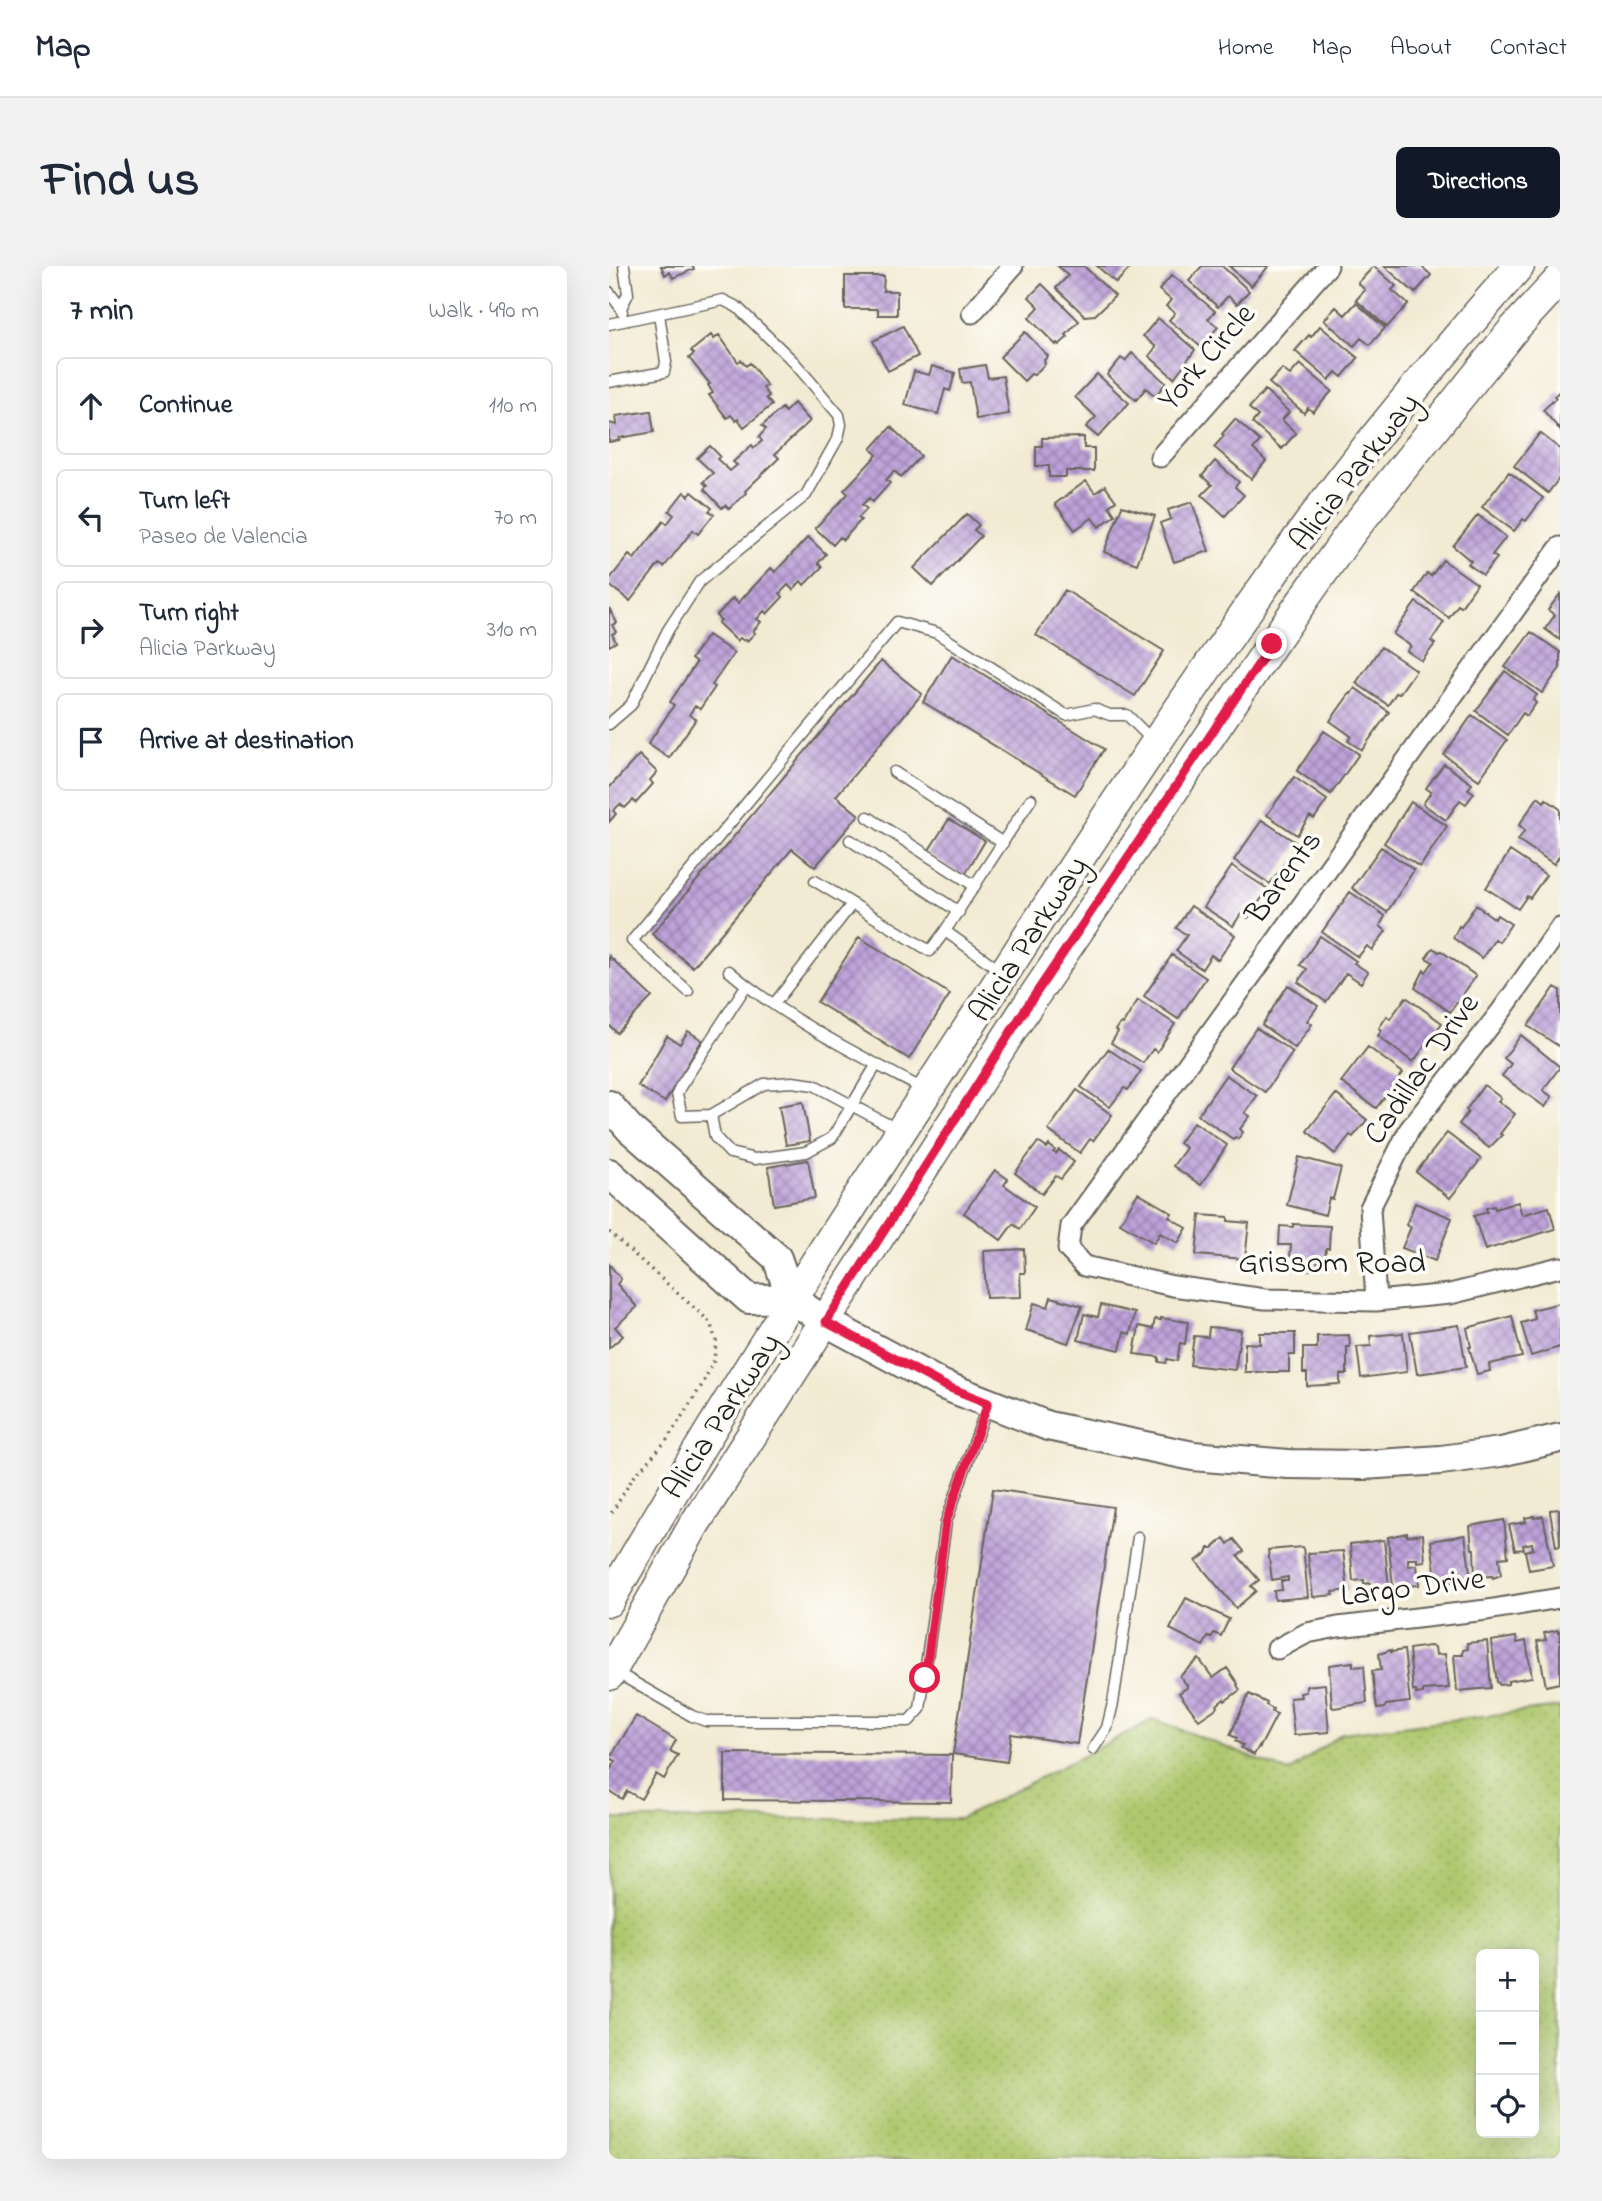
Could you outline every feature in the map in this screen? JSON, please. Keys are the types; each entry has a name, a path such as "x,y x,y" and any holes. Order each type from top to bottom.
{"main road":[{"name":"Alicia Parkway","path":"609,1601 791,1298 1155,744 1321,508 1439,357 1520,266"},
{"name":"Alicia Parkway","path":"610,1671 694,1525 1026,1008 1264,655 1352,531 1513,330 1560,279"},
{"path":"1092,837 1125,861"},
{"path":"609,1105 630,1129 777,1258 791,1298"},
{"path":"609,1173 749,1299 791,1298 826,1322 943,1385 1048,1426 1193,1456 1289,1464 1363,1465 1441,1460 1501,1452 1560,1438"}],"street":[{"path":"972,313 1013,266"},
{"name":"York Circle","path":"1160,457 1328,266"},
{"name":"Barents","path":"1068,1249 1071,1226 1560,547"},
{"name":"Cadillac Drive","path":"1376,1301 1370,1208 1409,1130 1502,1010 1560,928"},
{"name":"Grissom Road","path":"1068,1249 1084,1266 1173,1286 1265,1299 1376,1301 1450,1294 1560,1267"},
{"name":"Largo Drive","path":"1277,1649 1307,1633 1338,1627 1487,1610 1560,1598"}],"lane":[{"path":"621,308 628,294 624,266"},
{"path":"609,292 621,308 623,322"},
{"path":"609,324 723,300 730,302 793,361 839,415 841,425 838,438 806,495 700,581 668,630 631,705 609,724"},
{"path":"609,382 664,372 667,362 659,314"},
{"path":"688,991 632,942 897,622 937,633 1066,715 1094,709 1110,715 1127,715 1155,744"},
{"path":"894,772 1003,843"},
{"path":"815,881 930,951 946,931 1031,799"},
{"path":"868,817 975,886"},
{"path":"850,840 958,912"},
{"path":"774,1004 852,904"},
{"path":"946,931 1004,973"},
{"path":"729,971 746,986 825,1036 926,1091"},
{"path":"746,986 680,1087 677,1094 682,1116 711,1115 764,1084 792,1082 814,1085 900,1132"},
{"path":"711,1115 715,1137 730,1153 755,1158 806,1152 832,1138 877,1065"},
{"path":"610,1671 706,1721 909,1721 920,1709 946,1522 988,1403"},
{"path":"1093,1749 1107,1728 1113,1703 1138,1537"}],"path":[{"path":"609,1232 711,1322 716,1341 714,1360 702,1385 666,1441 633,1478 609,1517"}],"green space":[{"path":"1560,1707 1560,2159 609,2159 609,1819 960,1819 1154,1719 1289,1772 1342,1733"}],"building":[{"path":"661,266 693,266 694,269 673,278 670,272 665,275"},
{"path":"1058,266 1084,266 1115,296 1095,315 1085,316 1056,288 1068,276"},
{"path":"1097,266 1132,266 1116,283"},
{"path":"1202,266 1222,266 1249,291 1237,304 1228,296 1218,307 1189,281"},
{"path":"1229,266 1269,266 1251,286"},
{"path":"1374,266 1396,286 1392,290 1408,304 1387,327 1356,300 1365,290 1358,283"},
{"path":"1384,266 1421,266 1431,275 1415,293"},
{"path":"1172,275 1215,311 1208,319 1218,327 1201,347 1169,320 1175,313 1166,306 1171,300 1159,290"},
{"path":"845,276 884,276 883,291 897,291 897,315 878,315 878,309 845,309"},
{"path":"1042,284 1079,321 1059,345 1029,318 1039,307 1029,297"},
{"path":"1356,303 1385,328 1370,345 1361,338 1354,346 1324,320 1336,307 1345,315"},
{"path":"1158,318 1195,350 1174,378 1149,356 1156,347 1143,336"},
{"path":"903,326 918,356 888,371 873,341"},
{"path":"1320,326 1358,358 1342,377 1336,372 1329,380 1295,351"},
{"path":"1025,332 1048,356 1044,360 1045,364 1024,381 1000,357"},
{"path":"711,335 714,339 719,335 738,362 741,360 746,366 750,363 767,386 763,388 772,405 744,427 731,415 727,418 709,395 713,393 708,385 710,384 689,358 694,354 691,351"},
{"path":"1132,353 1166,383 1155,396 1146,388 1136,400 1107,375 1121,358 1125,361"},
{"path":"1300,364 1332,391 1313,412 1308,408 1304,413 1269,383 1282,369 1290,375"},
{"path":"985,365 988,378 1003,376 1009,414 976,419 970,382 962,383 960,369"},
{"path":"932,366 955,373 950,391 945,389 938,414 905,405 914,371 929,375"},
{"path":"1097,374 1129,403 1098,437 1086,427 1096,417 1075,397"},
{"path":"1265,390 1289,412 1282,420 1296,433 1282,449 1252,423 1258,416 1249,408"},
{"path":"1560,391 1560,430 1543,410"},
{"path":"794,403 810,421 775,454 779,458 746,493 729,509 725,505 722,508 704,489 707,486 703,482 713,473 697,458 710,446 720,456 717,459 730,471 737,465 733,462 752,445 754,448 762,441 759,437 766,429 762,426 782,408 785,412"},
{"path":"651,411 654,432 609,442 609,423 617,425 616,416"},
{"path":"1235,419 1260,441 1253,449 1266,461 1251,479 1214,447"},
{"path":"891,427 921,456 901,477 894,471 886,480 890,483 873,502 869,498 862,505 867,509 858,518 861,520 843,540 840,537 833,545 815,528 848,494 844,490 877,455 871,449"},
{"path":"1540,433 1560,449 1560,477 1548,493 1514,466"},
{"path":"1084,437 1084,448 1094,448 1094,471 1066,471 1066,477 1049,477 1049,466 1036,466 1036,446 1042,446 1042,438"},
{"path":"1215,461 1239,482 1235,487 1244,495 1225,516 1202,495 1212,485 1202,476"},
{"path":"1509,472 1543,498 1526,521 1523,519 1514,531 1482,507"},
{"path":"1086,481 1095,493 1105,486 1116,501 1109,506 1115,515 1099,527 1092,518 1075,530 1055,504"},
{"path":"684,492 689,496 692,492 712,508 709,511 714,514 698,534 693,530 664,567 659,564 630,601 609,585 609,580 629,555 634,559 664,521 667,524 674,515 669,511"},
{"path":"1192,502 1209,551 1174,562 1160,523 1171,519 1168,510"},
{"path":"1122,506 1155,516 1137,564 1104,552"},
{"path":"967,514 979,525 974,530 981,536 933,586 914,568"},
{"path":"1478,515 1506,537 1492,555 1497,558 1483,575 1468,564 1471,561 1453,546"},
{"path":"808,537 826,554 818,563 822,567 804,585 801,581 793,590 788,585 780,593 783,597 767,614 764,611 757,619 761,622 753,631 755,633 747,641 740,638 737,641 718,623 721,620 716,616 733,598 738,603 771,568 775,572"},
{"path":"1443,560 1477,584 1461,607 1458,605 1449,618 1414,592 1427,573 1431,576"},
{"path":"1065,590 1164,651 1135,696 1036,635"},
{"path":"1560,594 1560,640 1545,629 1555,615 1548,610"},
{"path":"1416,602 1444,622 1431,641 1435,644 1422,661 1407,651 1411,646 1393,634"},
{"path":"609,608 617,623 612,625 616,632 612,634 616,642 609,646"},
{"path":"1531,632 1560,652 1560,668 1542,693 1505,667"},
{"path":"708,635 734,653 712,685 715,687 700,709 695,706 689,715 696,719 669,758 648,744 674,705 670,702 696,663 691,659"},
{"path":"1381,647 1416,670 1388,705 1356,683"},
{"path":"952,655 1104,749 1075,795 923,702"},
{"path":"881,661 922,694 836,796 859,815 815,867 792,849 693,967 652,934"},
{"path":"1505,671 1537,695 1533,700 1536,703 1527,716 1523,713 1508,735 1476,711"},
{"path":"1355,688 1389,712 1362,750 1348,741 1351,736 1330,721"},
{"path":"1472,715 1507,740 1479,780 1444,755"},
{"path":"1324,731 1359,754 1331,794 1297,771"},
{"path":"639,755 657,772 650,780 653,784 636,803 633,800 625,808 620,804 613,811 616,814 609,822 609,788"},
{"path":"1444,764 1472,784 1468,789 1474,793 1466,804 1460,800 1446,820 1423,804 1431,792 1426,788"},
{"path":"1294,777 1327,800 1314,819 1310,816 1297,835 1267,815"},
{"path":"1538,797 1560,809 1560,855 1554,864 1518,840 1525,830 1519,825"},
{"path":"1411,802 1447,826 1420,867 1384,843"},
{"path":"949,819 985,841 964,876 927,853"},
{"path":"1262,820 1298,844 1270,884 1234,860"},
{"path":"1381,847 1414,870 1387,912 1352,888"},
{"path":"1510,851 1546,875 1530,898 1527,896 1518,909 1486,888"},
{"path":"1232,866 1268,889 1248,918 1241,914 1233,926 1204,907"},
{"path":"1350,892 1385,916 1380,926 1386,931 1372,950 1367,946 1358,957 1322,932"},
{"path":"1476,905 1495,919 1497,915 1511,924 1499,942 1495,939 1482,958 1453,938"},
{"path":"1191,906 1235,935 1218,960 1211,955 1202,969 1176,951 1187,935 1176,928"},
{"path":"1320,936 1368,972 1361,983 1346,973 1326,1002 1298,982 1307,969 1300,965"},
{"path":"859,937 950,994 909,1059 817,1002"},
{"path":"1433,948 1476,976 1450,1012 1415,988 1424,970 1426,972 1433,962 1426,958"},
{"path":"1172,955 1206,978 1178,1019 1144,996"},
{"path":"609,956 652,997 617,1033 609,1025"},
{"path":"1288,985 1318,1006 1307,1021 1312,1024 1295,1048 1262,1025"},
{"path":"1555,987 1560,990 1560,1047 1528,1026"},
{"path":"1406,997 1442,1023 1413,1062 1378,1036 1382,1030 1379,1028 1387,1016 1390,1019"},
{"path":"1138,1000 1175,1024 1157,1052 1153,1049 1143,1063 1111,1043 1118,1032 1116,1030"},
{"path":"1256,1028 1293,1052 1265,1092 1229,1068"},
{"path":"688,1031 702,1040 665,1102 638,1086 667,1036 680,1044"},
{"path":"1521,1035 1560,1067 1543,1090 1552,1097 1545,1107 1502,1076 1511,1064 1504,1058"},
{"path":"1368,1047 1403,1073 1376,1108 1341,1082"},
{"path":"1108,1049 1141,1071 1128,1090 1124,1088 1110,1107 1081,1087"},
{"path":"1226,1075 1257,1096 1245,1113 1250,1116 1240,1129 1243,1132 1238,1139 1233,1139 1198,1115"},
{"path":"1484,1085 1501,1098 1498,1101 1515,1114 1500,1134 1502,1135 1489,1148 1459,1124"},
{"path":"1077,1090 1112,1115 1093,1141 1090,1139 1080,1153 1048,1130"},
{"path":"1336,1094 1367,1120 1335,1154 1307,1131"},
{"path":"803,1102 810,1141 786,1145 779,1106"},
{"path":"1194,1122 1227,1145 1201,1185 1173,1166 1186,1148 1179,1143"},
{"path":"1447,1133 1481,1159 1450,1198 1416,1172"},
{"path":"1038,1142 1047,1148 1049,1145 1056,1154 1059,1150 1074,1162 1061,1179 1056,1176 1042,1194 1015,1173"},
{"path":"1299,1157 1341,1168 1333,1199 1329,1198 1325,1215 1287,1205"},
{"path":"808,1160 815,1198 774,1205 768,1167"},
{"path":"995,1170 1008,1179 1004,1185 1035,1207 1020,1229 1013,1224 1001,1240 964,1213"},
{"path":"1138,1193 1172,1213 1169,1217 1187,1228 1178,1243 1160,1233 1154,1243 1120,1223"},
{"path":"1518,1202 1522,1215 1549,1207 1555,1229 1485,1250 1474,1216 1487,1212 1486,1208 1494,1206 1495,1209"},
{"path":"1415,1203 1452,1218 1435,1261 1402,1248 1411,1227 1406,1225"},
{"path":"1200,1215 1228,1217 1228,1221 1249,1223 1245,1259 1196,1255"},
{"path":"1293,1224 1330,1226 1329,1248 1326,1248 1325,1257 1318,1256 1317,1270 1289,1269 1291,1245 1279,1245 1280,1226 1293,1227"},
{"path":"1024,1249 1025,1273 1020,1273 1021,1297 986,1298 984,1251"},
{"path":"609,1264 621,1279 617,1284 637,1307 615,1327 623,1336 609,1348"},
{"path":"1051,1297 1082,1306 1068,1343 1026,1330 1034,1303 1048,1307"},
{"path":"1560,1303 1560,1347 1531,1356 1521,1323 1535,1319 1532,1310"},
{"path":"1101,1305 1135,1313 1130,1334 1124,1332 1120,1350 1078,1340 1084,1314 1098,1317"},
{"path":"1512,1316 1522,1357 1489,1364 1490,1371 1477,1374 1467,1328"},
{"path":"1155,1319 1188,1322 1185,1344 1180,1343 1177,1361 1167,1359 1166,1363 1159,1362 1159,1357 1134,1354 1139,1326 1153,1329"},
{"path":"1459,1325 1466,1367 1417,1374 1410,1332"},
{"path":"1209,1327 1241,1330 1235,1370 1190,1365 1194,1336 1208,1337"},
{"path":"1260,1333 1295,1333 1295,1355 1289,1355 1289,1372 1245,1372 1245,1343 1260,1344"},
{"path":"1403,1333 1407,1372 1361,1378 1357,1347 1371,1346 1370,1336"},
{"path":"1349,1335 1347,1374 1340,1374 1340,1384 1307,1386 1307,1373 1303,1373 1303,1348 1317,1348 1317,1336"},
{"path":"993,1489 1113,1507 1077,1744 1011,1734 1007,1762 953,1754"},
{"path":"1559,1509 1560,1546 1556,1547 1550,1510"},
{"path":"1543,1516 1553,1566 1529,1570 1525,1551 1533,1549 1532,1543 1523,1545 1524,1549 1515,1550 1509,1525 1526,1522 1525,1518"},
{"path":"1504,1520 1508,1557 1499,1558 1501,1575 1493,1578 1475,1577 1470,1526"},
{"path":"1407,1533 1407,1536 1423,1534 1425,1561 1408,1559 1408,1566 1417,1565 1419,1585 1393,1587 1388,1537"},
{"path":"1465,1535 1471,1579 1450,1582 1450,1579 1445,1577 1436,1578 1431,1541"},
{"path":"1224,1538 1228,1544 1234,1539 1244,1551 1238,1556 1259,1580 1251,1586 1256,1591 1236,1608 1196,1561"},
{"path":"1384,1540 1389,1587 1370,1589 1370,1583 1364,1584 1364,1580 1353,1581 1350,1544"},
{"path":"1303,1547 1308,1597 1275,1600 1274,1591 1282,1590 1281,1581 1288,1581 1288,1577 1272,1580 1268,1550"},
{"path":"1343,1551 1348,1590 1333,1592 1334,1595 1313,1597 1309,1553"},
{"path":"1186,1598 1229,1619 1221,1636 1214,1633 1203,1646 1170,1629"},
{"path":"1558,1630 1560,1683 1546,1686 1537,1641 1546,1640 1544,1633"},
{"path":"1516,1637 1517,1643 1526,1641 1532,1677 1500,1685 1497,1682 1491,1641"},
{"path":"1487,1641 1491,1688 1457,1691 1454,1655 1463,1655 1463,1650 1468,1649 1467,1643"},
{"path":"1435,1647 1436,1655 1445,1654 1449,1688 1423,1690 1423,1693 1416,1694 1416,1691 1413,1691 1409,1649"},
{"path":"1404,1650 1410,1702 1377,1709 1372,1671 1381,1670 1379,1654"},
{"path":"1199,1659 1213,1678 1227,1668 1240,1690 1225,1701 1224,1699 1218,1707 1199,1720 1179,1693 1188,1687 1180,1676"},
{"path":"1353,1662 1353,1667 1364,1666 1367,1703 1334,1708 1329,1665"},
{"path":"1325,1684 1329,1732 1294,1735 1290,1698 1301,1697 1300,1693 1306,1692 1306,1686"},
{"path":"1249,1694 1267,1703 1266,1705 1273,1709 1272,1712 1277,1714 1254,1755 1241,1748 1243,1745 1230,1735"},
{"path":"636,1716 676,1740 670,1751 678,1755 664,1779 656,1774 641,1799 627,1791 622,1799 609,1791 609,1772 616,1761 610,1758"},
{"path":"725,1753 952,1755 951,1802 725,1800"}],"route":[{"path":"925,1678 946,1522 988,1403 943,1385 826,1322 1026,1008 1272,644"}]}
